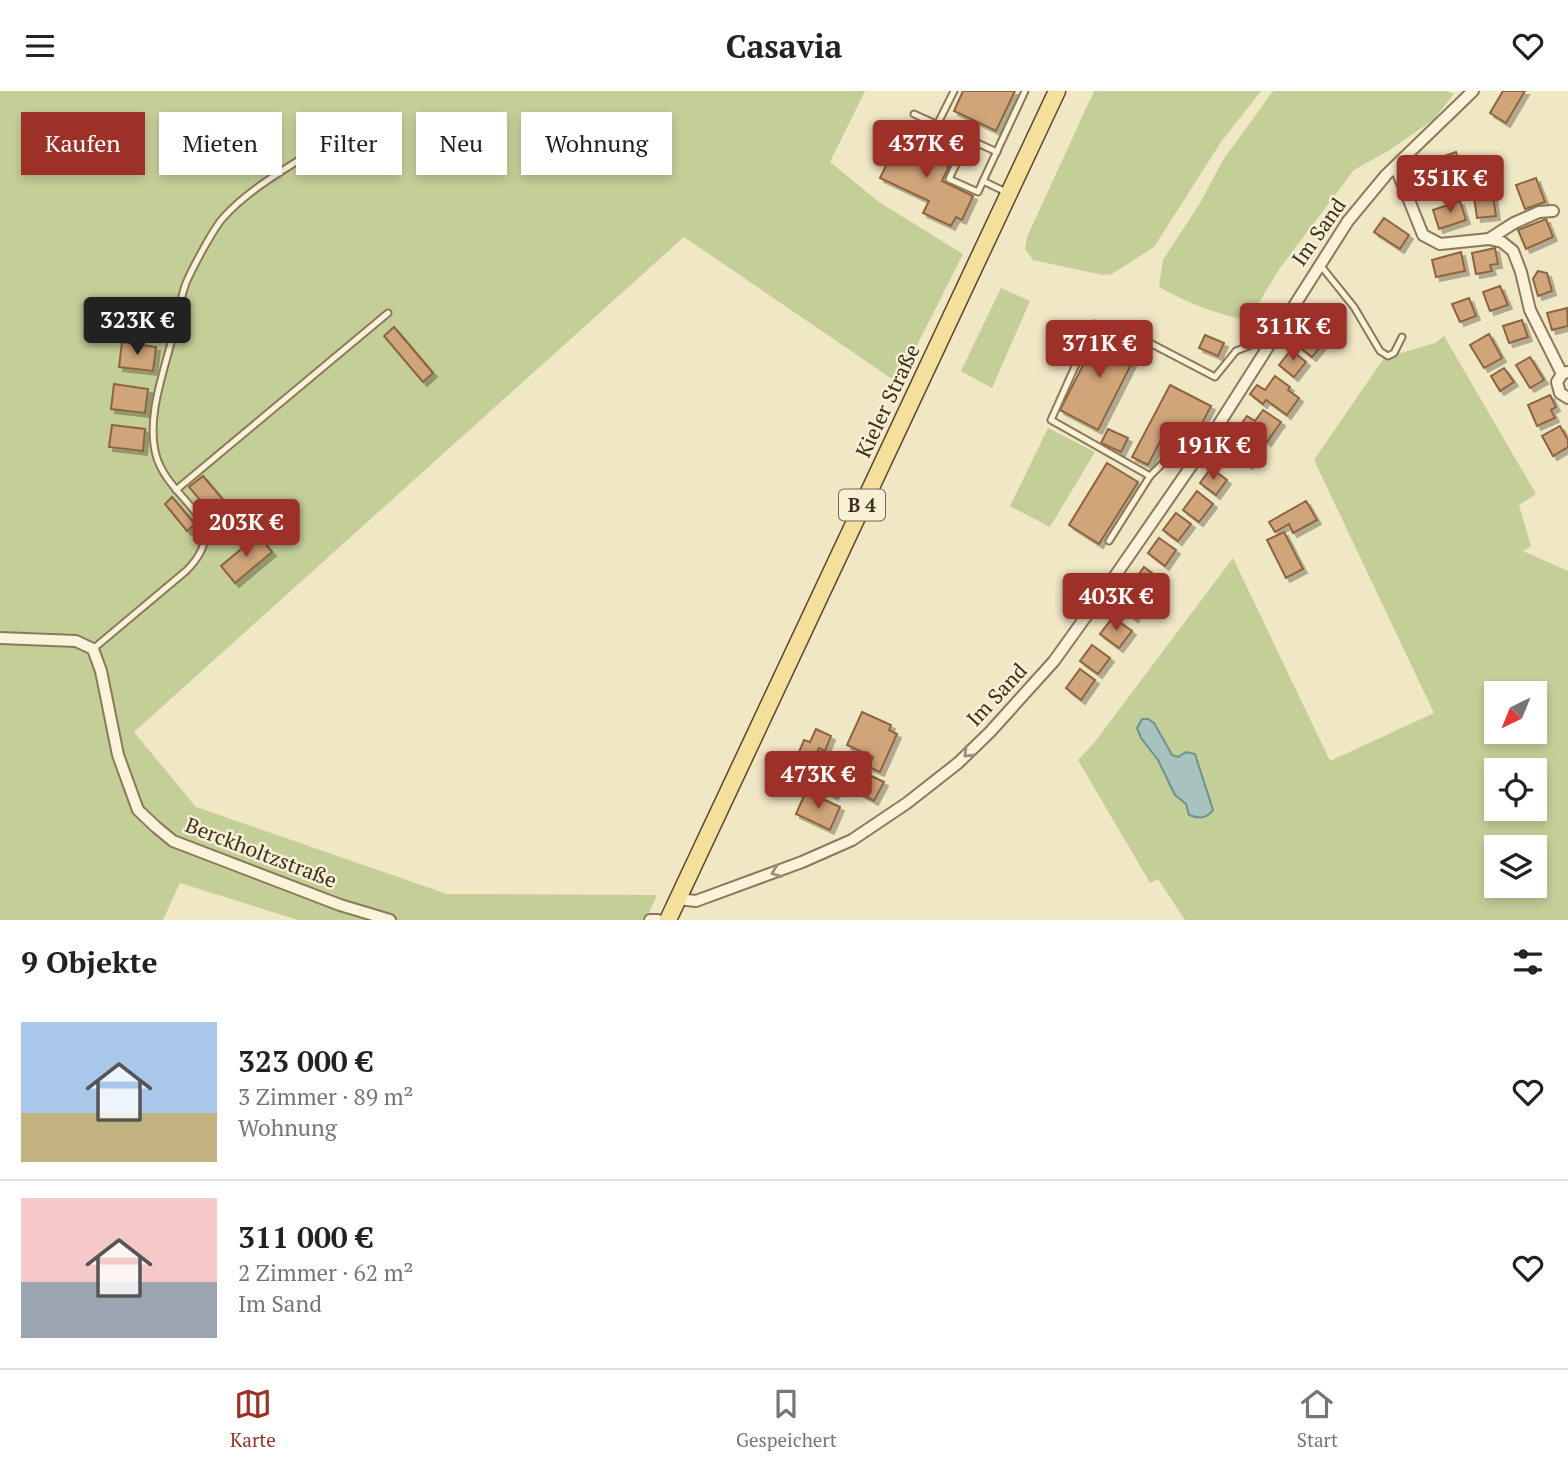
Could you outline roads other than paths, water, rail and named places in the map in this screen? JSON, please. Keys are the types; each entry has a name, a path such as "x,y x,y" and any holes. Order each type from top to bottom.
{"main road":[{"name":"Kieler Straße","path":"667,920 1057,91"}],"street":[{"name":"Im Sand","path":"677,899 696,901 802,862 852,840 907,803 958,763 1054,661 1205,446 1318,264 1348,221 1386,175 1473,91"},
{"path":"1396,168 1423,235 1440,244 1489,239 1502,242 1513,251 1530,310 1565,373 1557,382 1560,393 1568,398"},
{"path":"1489,239 1514,223 1539,212 1553,211"},
{"path":"0,638 76,641 93,649"},
{"name":"Berckholtzstraße","path":"93,649 101,671 118,755 138,810 156,827 173,841 340,905 390,920"},
{"path":"650,920 658,920"}],"lane":[{"path":"937,125 953,93 945,91"},
{"path":"968,139 949,179 978,192 1025,91"},
{"path":"914,114 997,152"},
{"path":"93,649 200,558 206,531 197,515 164,474 156,454 153,433 157,400 187,282 222,219 259,188 296,163"},
{"path":"983,181 1009,193"},
{"path":"1318,264 1354,307 1380,351 1388,356 1394,353 1402,337"},
{"path":"176,490 388,313"},
{"path":"1150,477 1051,420 1094,324 1148,342 1214,377 1236,351 1272,337"},
{"path":"1109,541 1150,477 1181,445"}],"water":[{"path":"1142,719 1154,723 1172,755 1178,757 1186,752 1195,754 1213,810 1205,817 1189,815 1186,804 1175,795 1158,760 1141,738 1137,728"}]}
